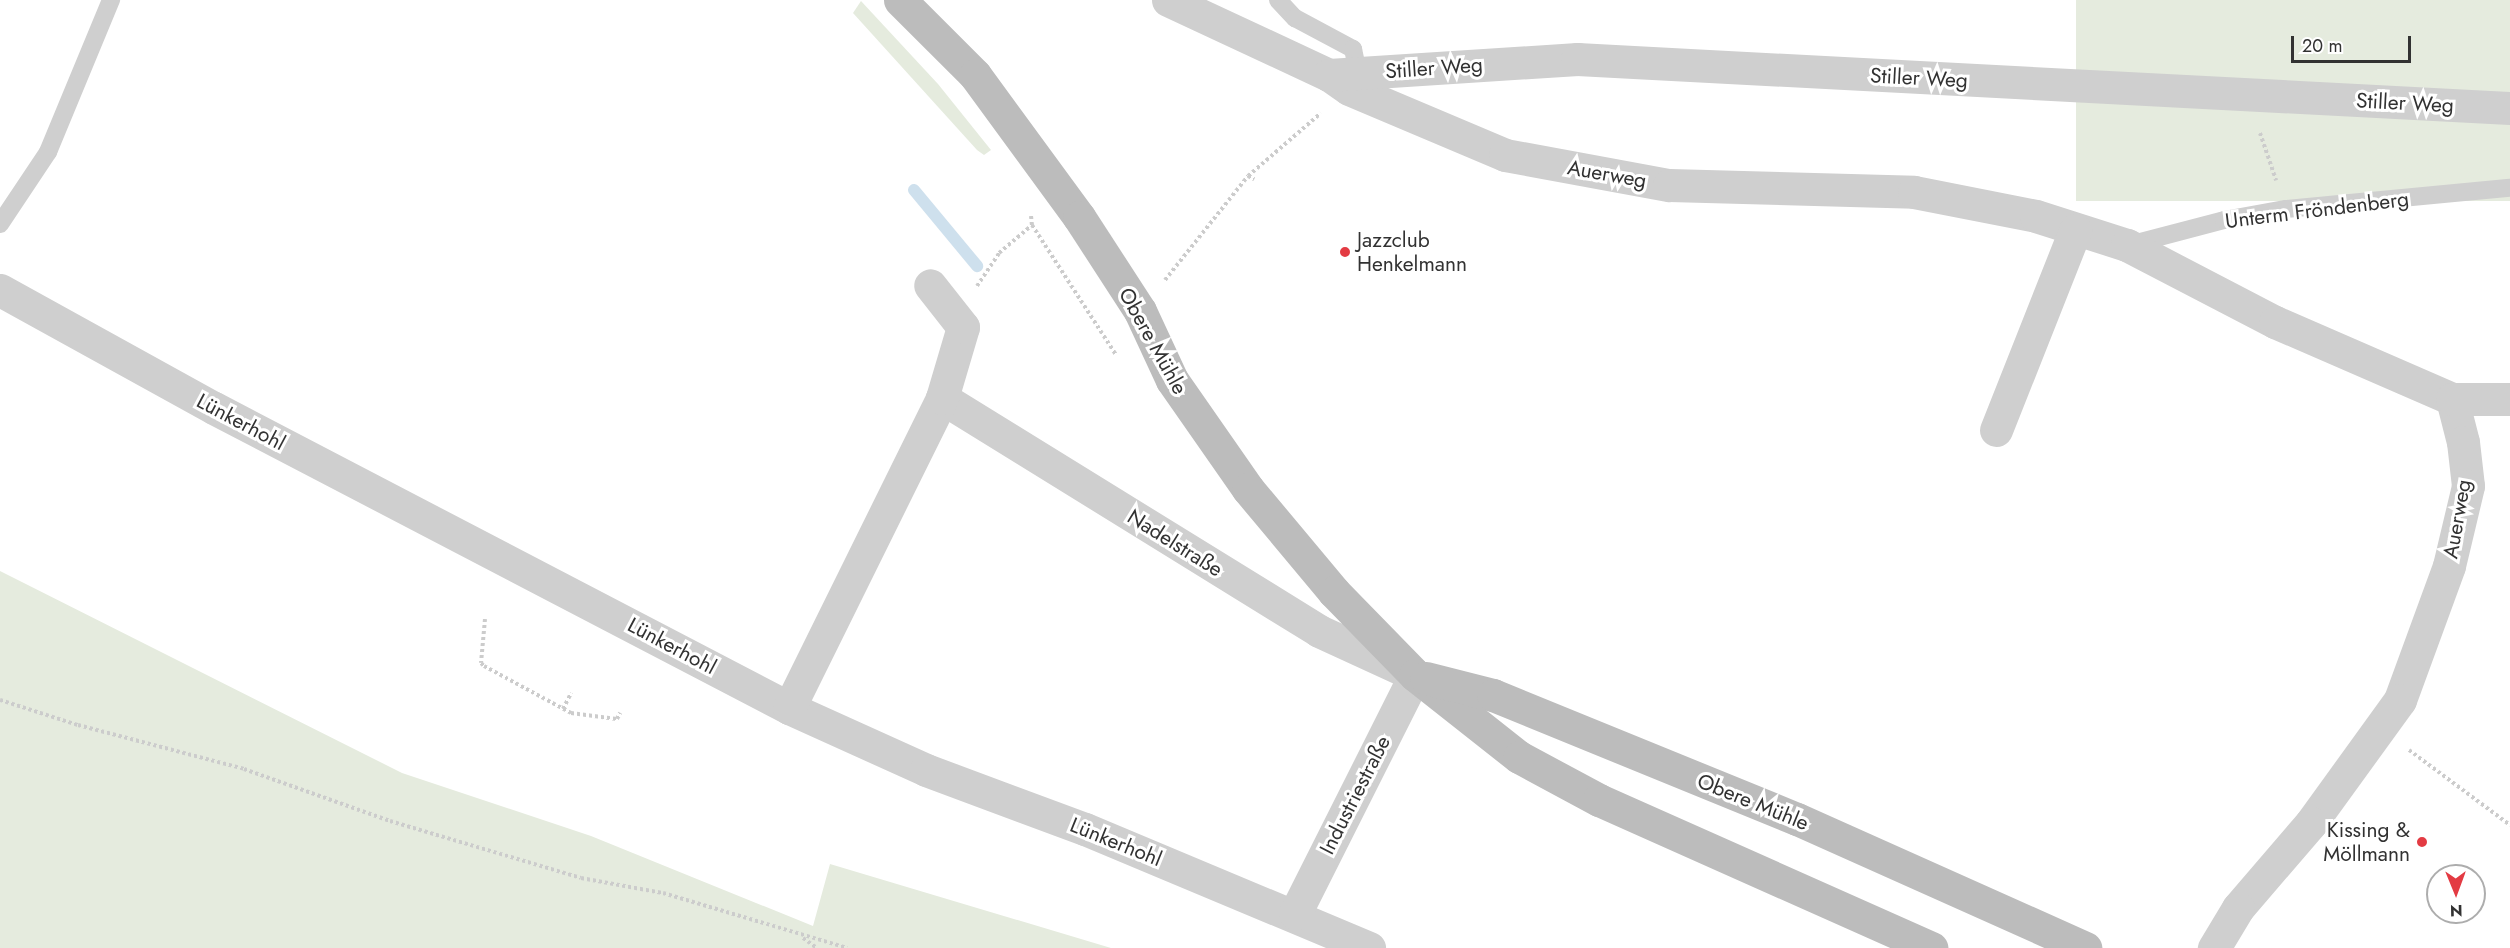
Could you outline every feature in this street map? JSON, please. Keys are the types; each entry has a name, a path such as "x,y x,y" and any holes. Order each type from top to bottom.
{"main road":[{"name":"Obere Mühle","path":"900,0 975,75 1079,217 1140,311 1172,380 1248,489 1334,592 1415,675 1519,757 1599,800 1932,948"},
{"name":"Obere Mühle","path":"1415,675 1493,695 1797,819 2085,948"}],"street":[{"name":"Auerweg","path":"1168,0 1346,79 1504,155 1669,185 1914,192 2037,216 2127,245 2275,322 2452,399 2463,442 2468,486 2449,566 2400,700 2311,823 2238,908 2214,948"},
{"name":"Stiller Weg","path":"1346,79 1577,59 2510,108"},
{"path":"1996,430 2075,230"},
{"path":"789,708 942,398 963,327 930,285"},
{"name":"Lünkerhohl","path":"0,290 224,413 789,708 926,770 1085,829 1295,914 1369,948"},
{"name":"Nadelstraße","path":"942,398 1319,631 1415,675"},
{"path":"2452,399 2510,399"},
{"name":"Industriestraße","path":"1295,914 1415,675"}],"lane":[{"path":"0,224 48,152 111,0"},
{"path":"1278,0 1295,18 1353,49 1346,79"},
{"name":"Unterm Fröndenberg","path":"2127,245 2224,220 2286,209 2510,188"}],"path":[{"path":"1140,311 1248,176 1346,79"},
{"path":"2247,94 2286,209"},
{"path":"1248,176 1254,179"},
{"path":"977,287 999,253 1032,225"},
{"path":"485,619 481,663 563,709 617,719 620,713"},
{"path":"563,709 572,693"},
{"path":"0,700 78,725 244,770 390,821 581,878 663,893 800,936 847,948"},
{"path":"2380,728 2510,825"},
{"path":"800,936 817,948"}],"shaded area":[{"path":"2076,0 2510,0 2510,201 2076,201"},
{"path":"861,1 938,84 991,150 984,155 977,150 853,13"},
{"path":"0,571 402,773 591,836 813,926 830,864 1111,948 0,948"}],"waterway":[{"path":"914,190 977,266"}],"place":[{"name":"Jazzclub Henkelmann","path":"1345,252"},
{"name":"Kissing & Möllmann","path":"2422,842"}]}
